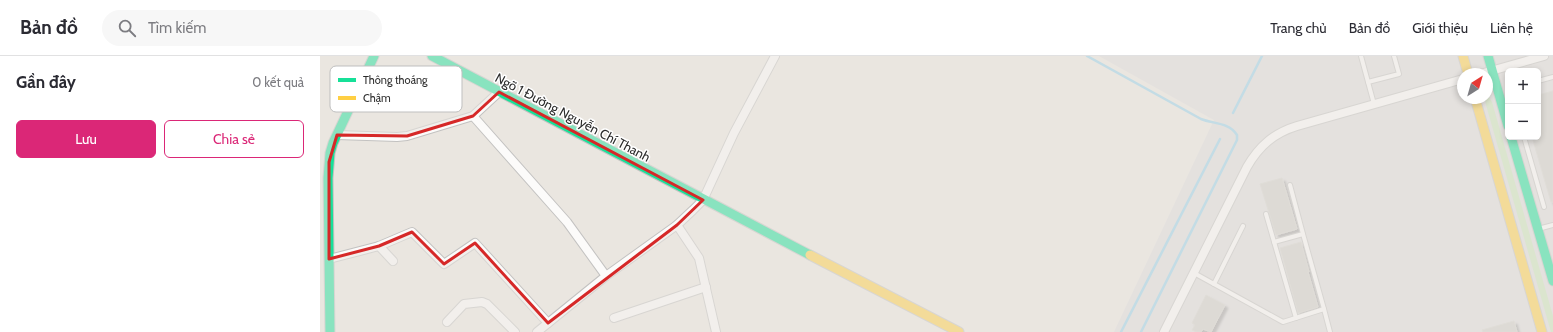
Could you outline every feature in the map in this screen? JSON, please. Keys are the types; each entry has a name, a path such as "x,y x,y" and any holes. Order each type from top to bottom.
{"street":[{"path":"369,66 374,56"},
{"name":"Ngõ 1 Đường Nguyễn Chí Thanh","path":"432,56 451,66"},
{"path":"537,332 606,276 677,225 693,210 705,195 750,101 775,56"},
{"path":"1463,56 1466,68"},
{"path":"1488,56 1491,68"},
{"path":"1493,71 1544,56"},
{"name":"Ngõ 1 Đường Nguyễn Chí Thanh","path":"462,72 705,195 959,332"},
{"path":"1493,74 1505,116"},
{"path":"1164,332 1247,167 1256,153 1266,142 1288,129 1457,81"},
{"path":"337,135 407,136 472,116 499,92"},
{"path":"1477,104 1542,332"},
{"path":"330,332 329,162 332,148 348,112"},
{"path":"472,116 567,222 606,276"},
{"path":"1512,140 1553,281"},
{"path":"677,225 699,258 716,332"},
{"path":"329,259 379,246 412,232 444,264 475,243 548,323"},
{"path":"379,246 393,261"},
{"path":"614,318 706,287"},
{"path":"447,322 464,304 484,303 515,332"}],"lane":[{"path":"1361,56 1374,104"},
{"path":"1368,82 1399,74 1394,56"},
{"path":"1541,80 1553,77"},
{"path":"1525,140 1544,207"},
{"path":"1290,185 1330,332"},
{"path":"1266,214 1296,318"},
{"path":"1538,230 1553,225"},
{"path":"1214,284 1243,226"},
{"path":"1274,242 1303,234"},
{"path":"1194,273 1283,322 1324,309"}],"highlighted area":[{"path":"499,92 703,200 677,225 548,323 475,243 444,264 412,232 379,246 329,259 329,162 337,135 407,136 473,116"}],"shaded area":[{"path":"1099,56 1553,56 1553,332 1114,332 1214,120"}],"green space":[{"path":"1493,104 1553,316 1553,332 1551,332 1486,105"}],"building":[{"path":"1553,91 1553,202 1551,202 1533,140 1541,140 1541,94"},
{"path":"1282,178 1297,229 1276,235 1260,184"},
{"path":"1301,242 1318,307 1298,313 1280,248"},
{"path":"1206,295 1225,305 1211,332 1203,329 1201,332 1197,332 1192,330 1195,325 1192,323"},
{"path":"1514,321 1517,332 1483,332 1482,330"}],"waterway":[{"path":"1087,56 1201,119 1230,128 1237,135 1237,140 1141,332"},
{"path":"1233,113 1262,56"},
{"path":"1121,332 1220,139"}],"traffic: fast":[{"path":"369,66 374,56"},
{"path":"432,56 451,66"},
{"path":"1488,56 1505,116"},
{"path":"462,72 810,255"},
{"path":"330,332 328,178 330,153 348,112"},
{"path":"1512,140 1553,281"}],"traffic: slow":[{"path":"1463,56 1466,68"},
{"path":"1477,104 1542,332"},
{"path":"810,255 959,332"}]}
